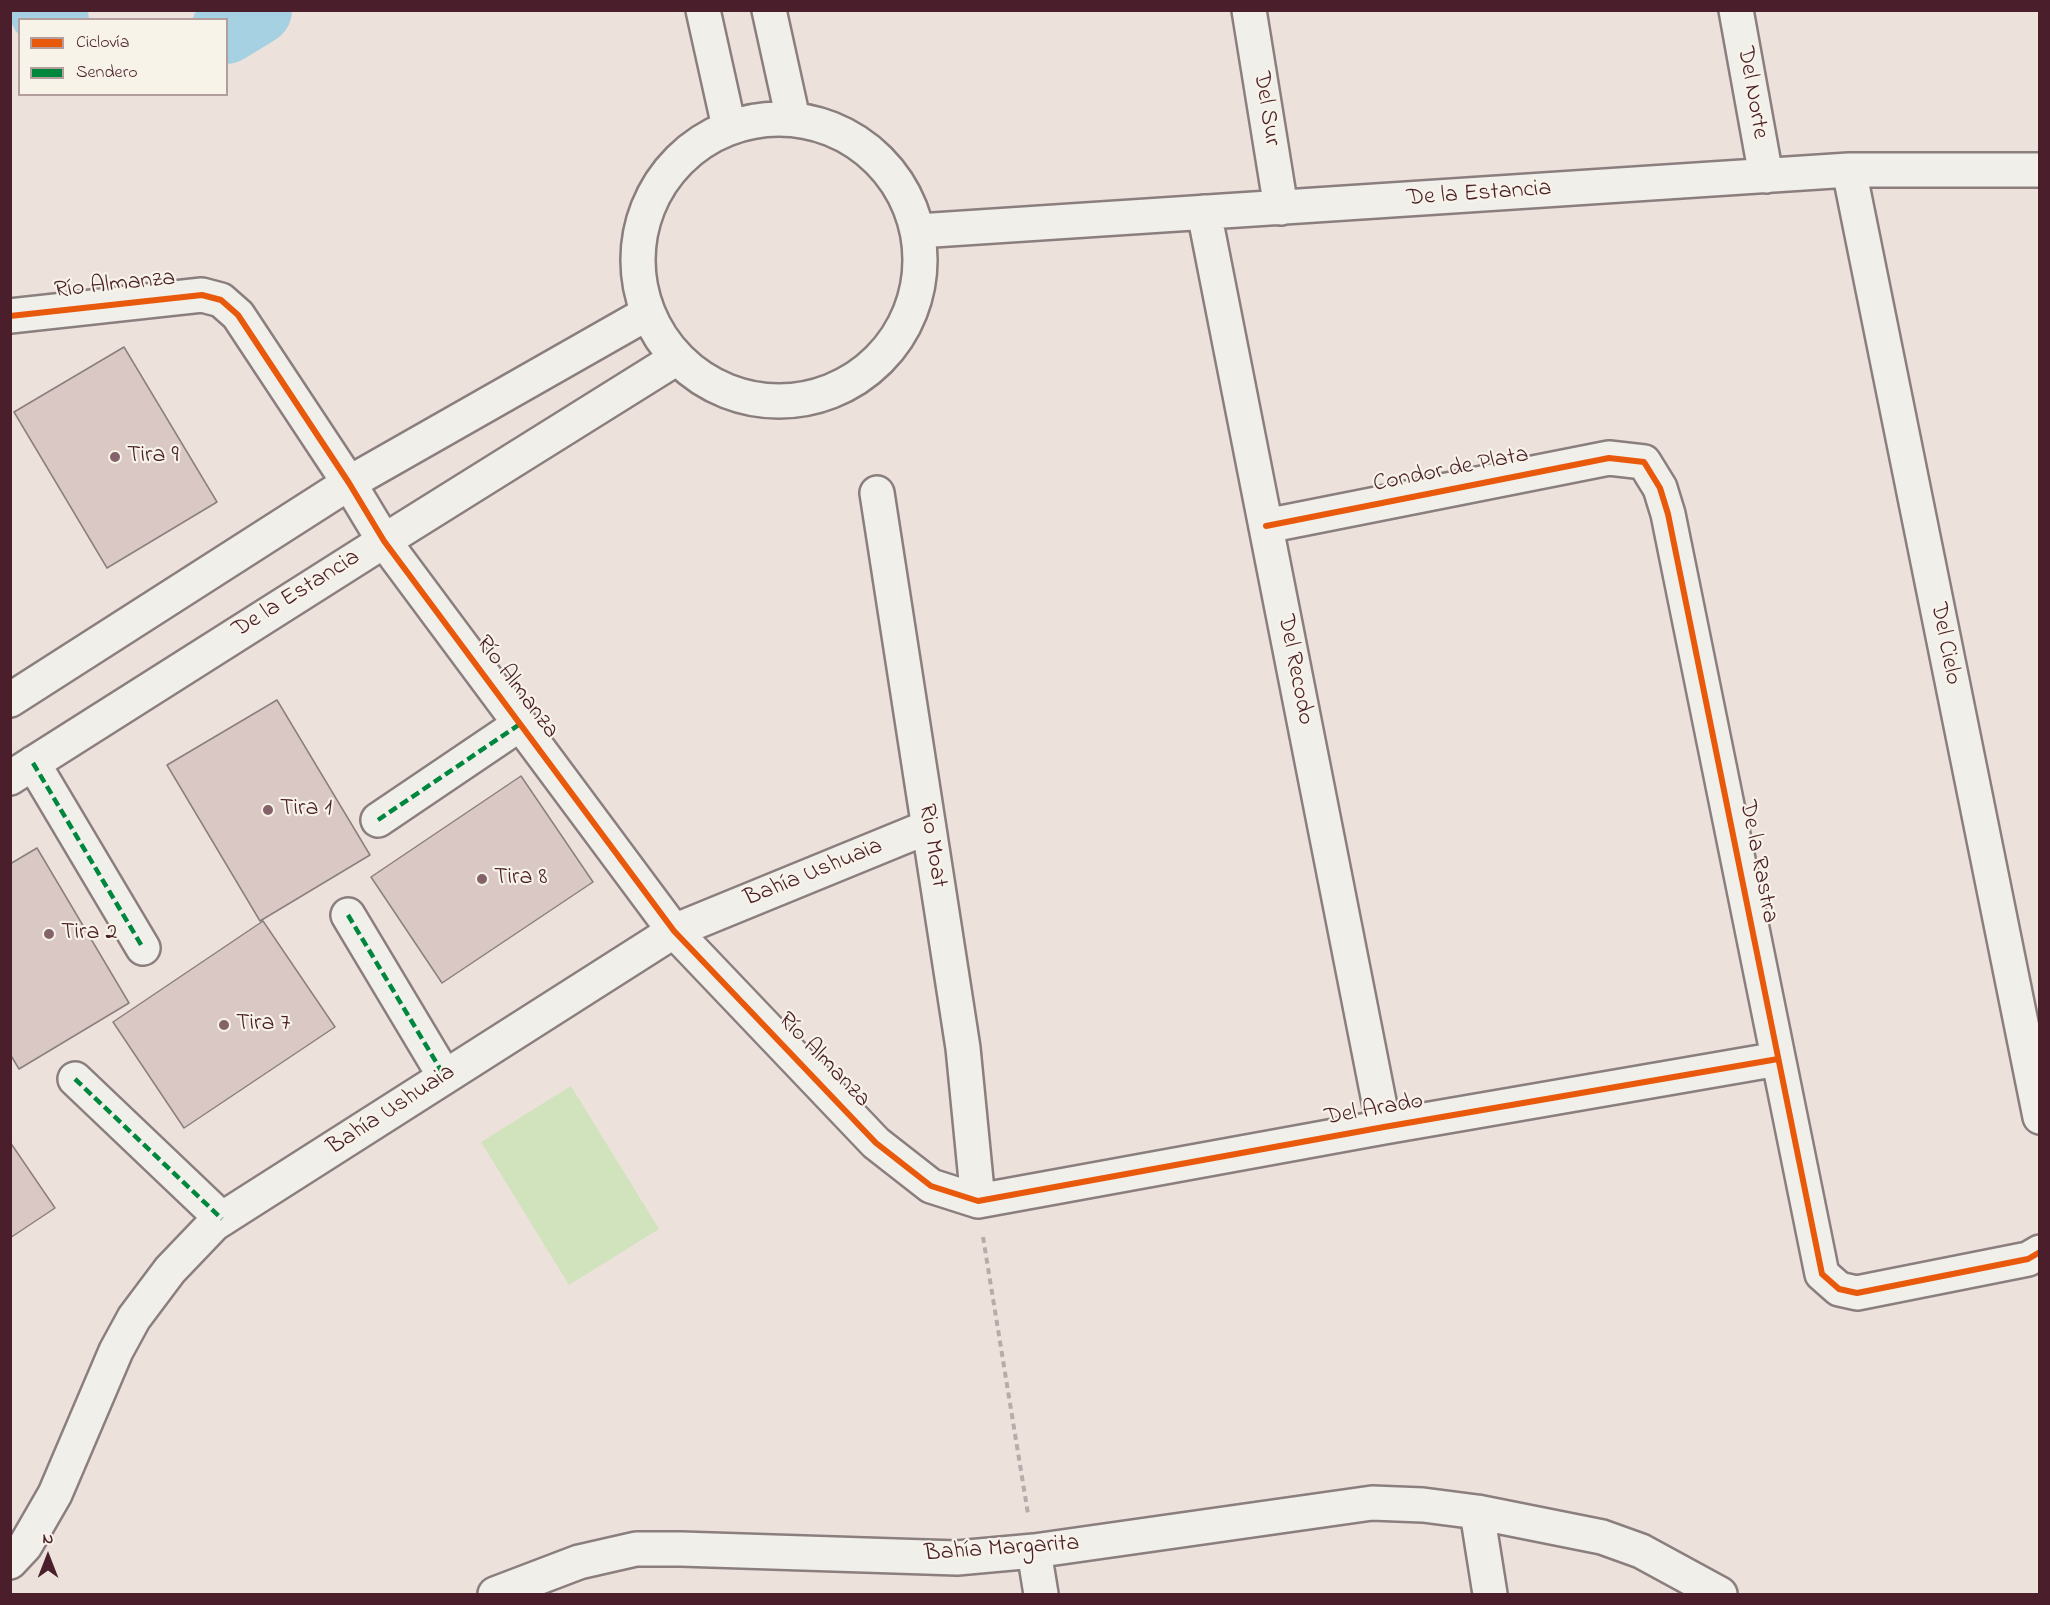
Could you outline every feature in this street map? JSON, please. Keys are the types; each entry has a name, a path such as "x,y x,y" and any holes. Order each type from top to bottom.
{"street":[{"path":"703,10 729,127"},
{"path":"769,10 793,119"},
{"name":"Del Sur","path":"1249,10 1281,208"},
{"name":"Del Norte","path":"1736,10 1766,176"},
{"path":"793,119 836,131 874,155 902,190 918,231 920,277 908,320 882,358 845,385 802,400 756,400 713,385 677,358 660,337 648,313 638,269 642,225 660,183 690,150 729,127 761,120 793,119"},
{"name":"De la Estancia","path":"918,231 1848,170 2040,170"},
{"name":"Del Cielo","path":"1848,170 2040,1117"},
{"name":"Del Recodo","path":"1204,212 1384,1127"},
{"name":"Río Almanza","path":"10,316 202,295 221,300 238,315 384,540 674,931 876,1143 931,1186 978,1201"},
{"path":"10,700 349,483 648,313"},
{"name":"De la Estancia","path":"22,770 384,540 677,358"},
{"name":"Condor de Plata","path":"1266,526 1609,458 1644,462"},
{"name":"De la Rastra","path":"1644,462 1660,488 1668,514 1822,1274 1839,1289 1857,1293 2028,1259 2040,1252"},
{"name":"Rio Moat","path":"877,493 963,1048 978,1201"},
{"path":"378,820 520,724"},
{"path":"22,770 143,948"},
{"name":"Bahía Ushuaia","path":"10,1562 25,1546 55,1494 116,1351 134,1318 170,1270 213,1224 674,931 928,827"},
{"path":"348,915 445,1077"},
{"name":"Del Arado","path":"978,1201 1384,1127 1778,1059"},
{"path":"75,1079 222,1219"},
{"name":"Bahía Margarita","path":"495,1594 579,1562 636,1549 957,1558 1034,1551 1372,1503 1424,1505 1477,1512 1602,1537 1641,1551 1720,1594"},
{"path":"1477,1512 1490,1594"},
{"path":"1034,1551 1041,1594"}],"path":[{"path":"978,1201 1034,1551"}],"green space":[{"path":"571,1086 659,1229 569,1285 481,1142"}],"building":[{"name":"Tira 9","path":"124,347 217,502 107,568 14,412"},
{"name":"Tira 1","path":"277,700 370,855 260,921 167,765"},
{"name":"Tira 8","path":"521,776 593,882 442,983 371,877"},
{"name":"Tira 2","path":"37,848 129,1003 19,1069 10,1054 10,864"},
{"name":"Tira 7","path":"263,921 335,1027 184,1128 113,1022"},
{"path":"10,1142 55,1208 10,1238"}],"waterway":[{"path":"44,10 52,18"},
{"path":"228,28 257,10"}],"marked path":[{"path":"378,820 520,724"},
{"path":"33,763 143,948"},
{"path":"348,915 445,1077"},
{"path":"75,1079 222,1219"}],"cycle path":[{"path":"10,316 202,295 221,300 238,315 349,483 384,541 674,931 876,1143 931,1186 978,1201 1384,1127 1778,1059"},
{"path":"1266,526 1609,458 1644,462 1660,488 1668,514 1822,1274 1839,1289 1857,1293 2028,1259 2040,1252"}],"place":[{"name":"Tira 9","path":"115,457"},
{"name":"Tira 1","path":"268,810"},
{"name":"Tira 8","path":"482,879"},
{"name":"Tira 2","path":"49,934"},
{"name":"Tira 7","path":"224,1025"}]}
